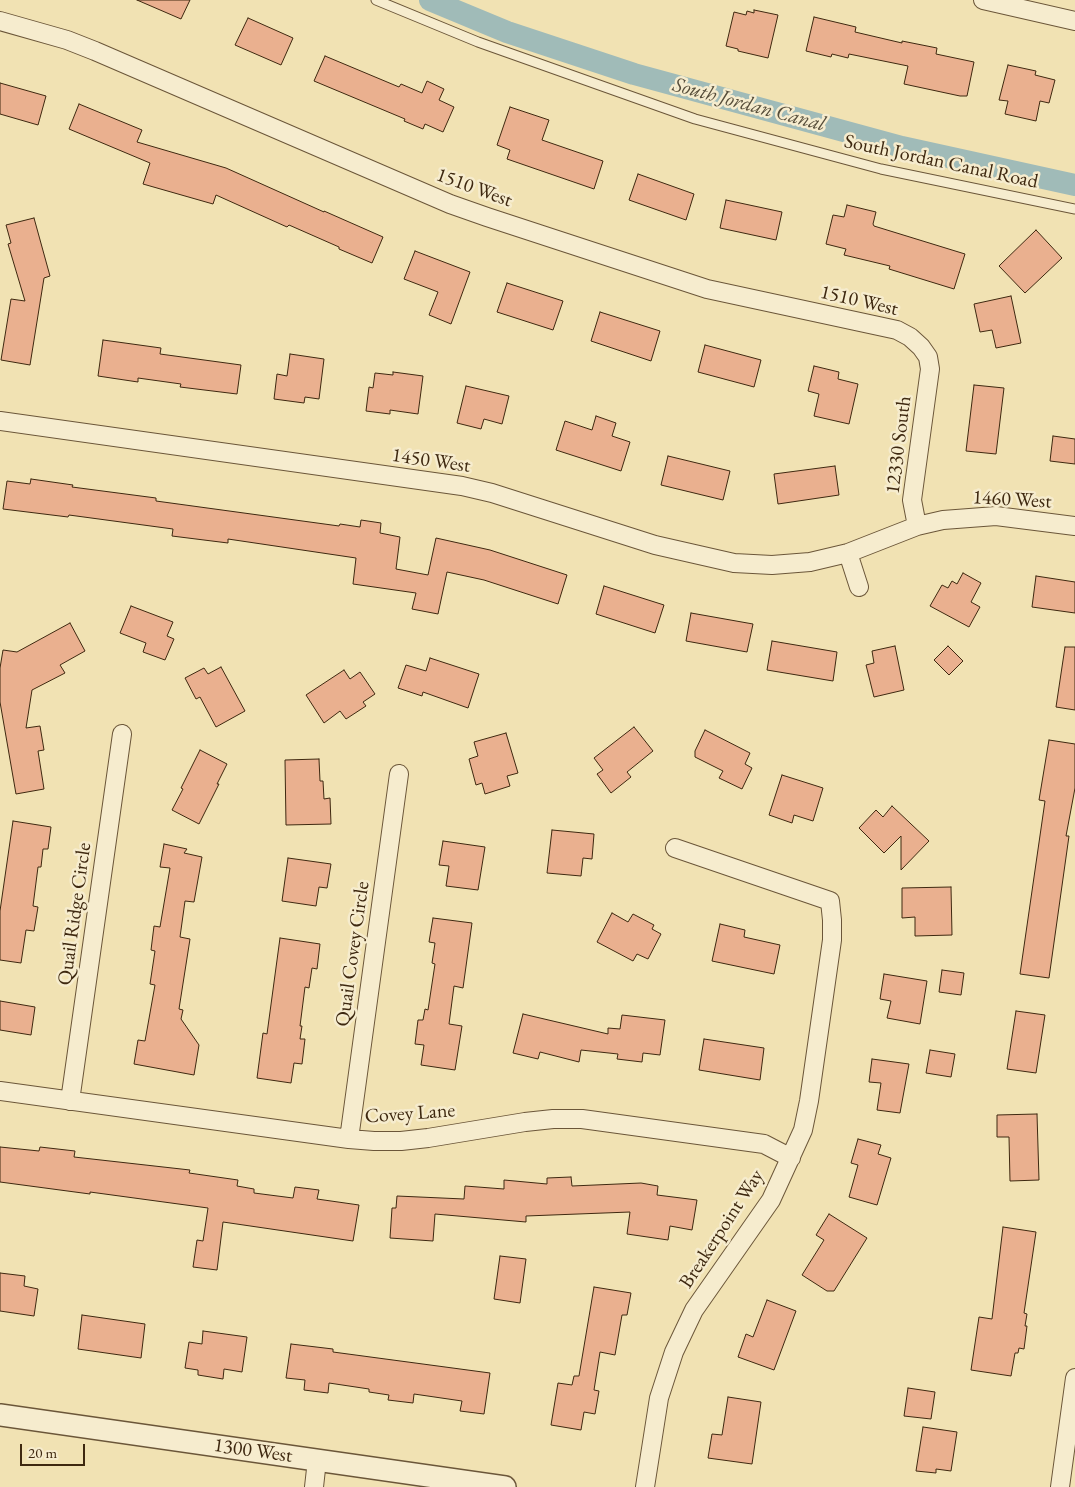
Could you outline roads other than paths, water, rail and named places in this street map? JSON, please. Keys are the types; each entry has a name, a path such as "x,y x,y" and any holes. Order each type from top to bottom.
{"street":[{"path":"984,0 1075,21"},
{"name":"1510 West","path":"0,21 88,48 450,204 487,217 707,289 897,330 910,337 921,347 928,357 930,369"},
{"name":"12330 South","path":"917,526 912,500 930,369"},
{"name":"1450 West","path":"0,421 462,486 492,493 654,545 734,563 772,565 810,562 848,553 917,526"},
{"name":"1460 West","path":"917,526 943,520 996,516 1075,526"},
{"path":"848,553 859,587"},
{"name":"Quail Ridge Circle","path":"70,1101 122,734"},
{"name":"Quail Covey Circle","path":"349,1139 399,774"},
{"name":"Breakerpoint Way","path":"645,1487 659,1398 674,1352 694,1310 771,1200 803,1130 810,1102 832,940 830,901 675,848"},
{"name":"Covey Lane","path":"0,1091 349,1139 401,1141 524,1122 582,1119 764,1144 791,1158"},
{"path":"1060,1487 1075,1378"},
{"name":"1300 West","path":"0,1415 505,1487"},
{"path":"314,1487 318,1460"}],"lane":[{"name":"South Jordan Canal Road","path":"376,0 478,42 695,119 881,169 1075,209"}],"waterway":[{"name":"South Jordan Canal","path":"430,0 507,32 634,74 902,147 1075,185"}]}
